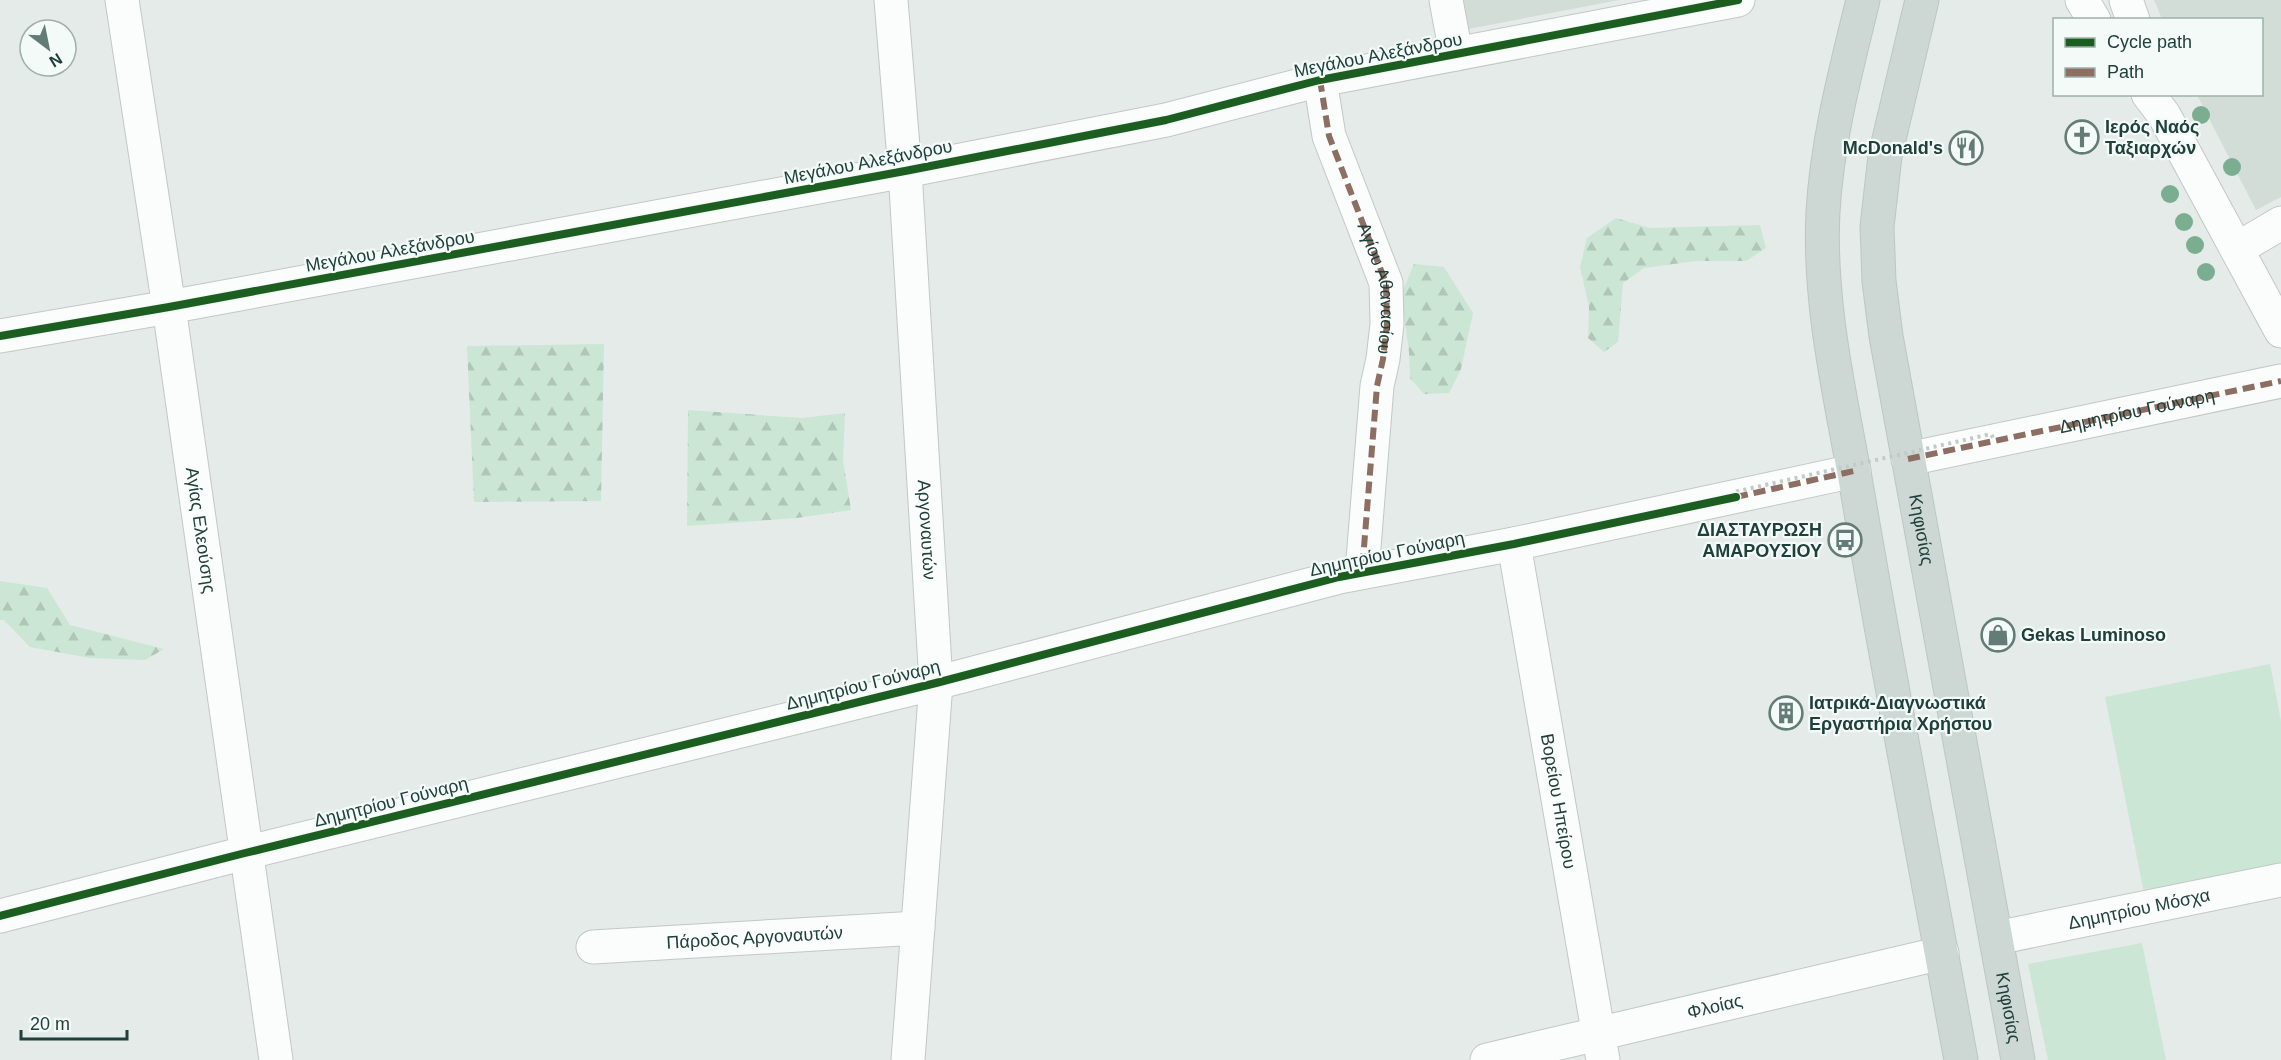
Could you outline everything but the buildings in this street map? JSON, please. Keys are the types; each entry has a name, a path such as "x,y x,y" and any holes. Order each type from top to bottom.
{"main road":[{"path":"1863,0 1831,141 1823,212 1823,273 1831,342 1961,1060"},
{"name":"Κηφισίας","path":"1923,5 1885,156 1877,227 1879,281 1908,459 2018,1060"}],"street":[{"name":"Αγίας Ελεούσης","path":"122,0 169,307 276,1060"},
{"name":"Αργοναυτών","path":"891,0 936,683 908,1060"},
{"path":"1446,0 1456,54"},
{"name":"Μεγάλου Αλεξάνδρου","path":"0,336 169,307 904,171 1166,120 1320,81 1738,0"},
{"path":"2082,0 2093,18"},
{"path":"2126,0 2132,18"},
{"name":"Αγίου Αθανασίου","path":"1320,81 1329,136 1386,283 1387,324 1377,386 1362,572"},
{"path":"2157,101 2281,331"},
{"path":"2237,249 2281,223"},
{"name":"Δημητρίου Γούναρη","path":"1908,459 1994,439 2281,381"},
{"name":"Δημητρίου Γούναρη","path":"0,916 936,683 1362,572 1514,544 1854,471"},
{"name":"Βορείου Ηπείρου","path":"1514,544 1601,1047"},
{"name":"Δημητρίου Μόσχα","path":"1996,938 2281,880"},
{"name":"Πάροδος Αργοναυτών","path":"592,947 918,928"},
{"name":"Φλοίας","path":"1487,1060 1601,1047 1942,953"}],"path":[{"path":"1736,497 1734,492 1991,434 1994,439"}],"shaded area":[{"path":"1458,0 1619,0 1463,30"},
{"path":"2154,0 2281,0 2281,197 2256,210 2198,96 2263,96 2263,18 2162,18"}],"green space":[{"path":"1616,218 1650,228 1760,225 1766,248 1746,261 1696,261 1644,268 1623,283 1618,342 1604,352 1588,338 1589,307 1580,267 1587,238"},
{"path":"1414,264 1444,267 1473,313 1461,369 1449,393 1424,394 1410,378 1409,352 1401,295"},
{"path":"604,344 601,501 474,502 467,346"},
{"path":"688,410 802,418 845,413 843,460 851,510 797,518 687,526"},
{"path":"0,581 47,588 70,625 164,649 145,660 90,658 30,647 4,620 0,620"},
{"path":"2270,664 2281,721 2281,864 2144,893 2105,697"},
{"path":"2142,943 2166,1060 2048,1060 2028,964"}],"marked path":[{"path":"1320,80 1329,136 1386,283 1387,324 1377,386 1362,572"},
{"path":"1908,459 2281,381"},
{"path":"1736,497 1854,471"}],"cycle path":[{"path":"0,336 905,171 1166,120 1320,80 1738,0"},
{"path":"0,916 245,853 936,683 1339,577 1514,544 1736,497"}],"place":[{"name":"Ιερός Ναός Ταξιαρχών","path":"2082,137"},
{"name":"McDonald's","path":"1966,148"},
{"name":"ΔΙΑΣΤΑΥΡΩΣΗ ΑΜΑΡΟΥΣΙΟΥ","path":"1845,540"},
{"name":"Gekas Luminoso","path":"1998,635"},
{"name":"Ιατρικά-Διαγνωστικά Εργαστήρια Χρήστου","path":"1786,713"}]}
